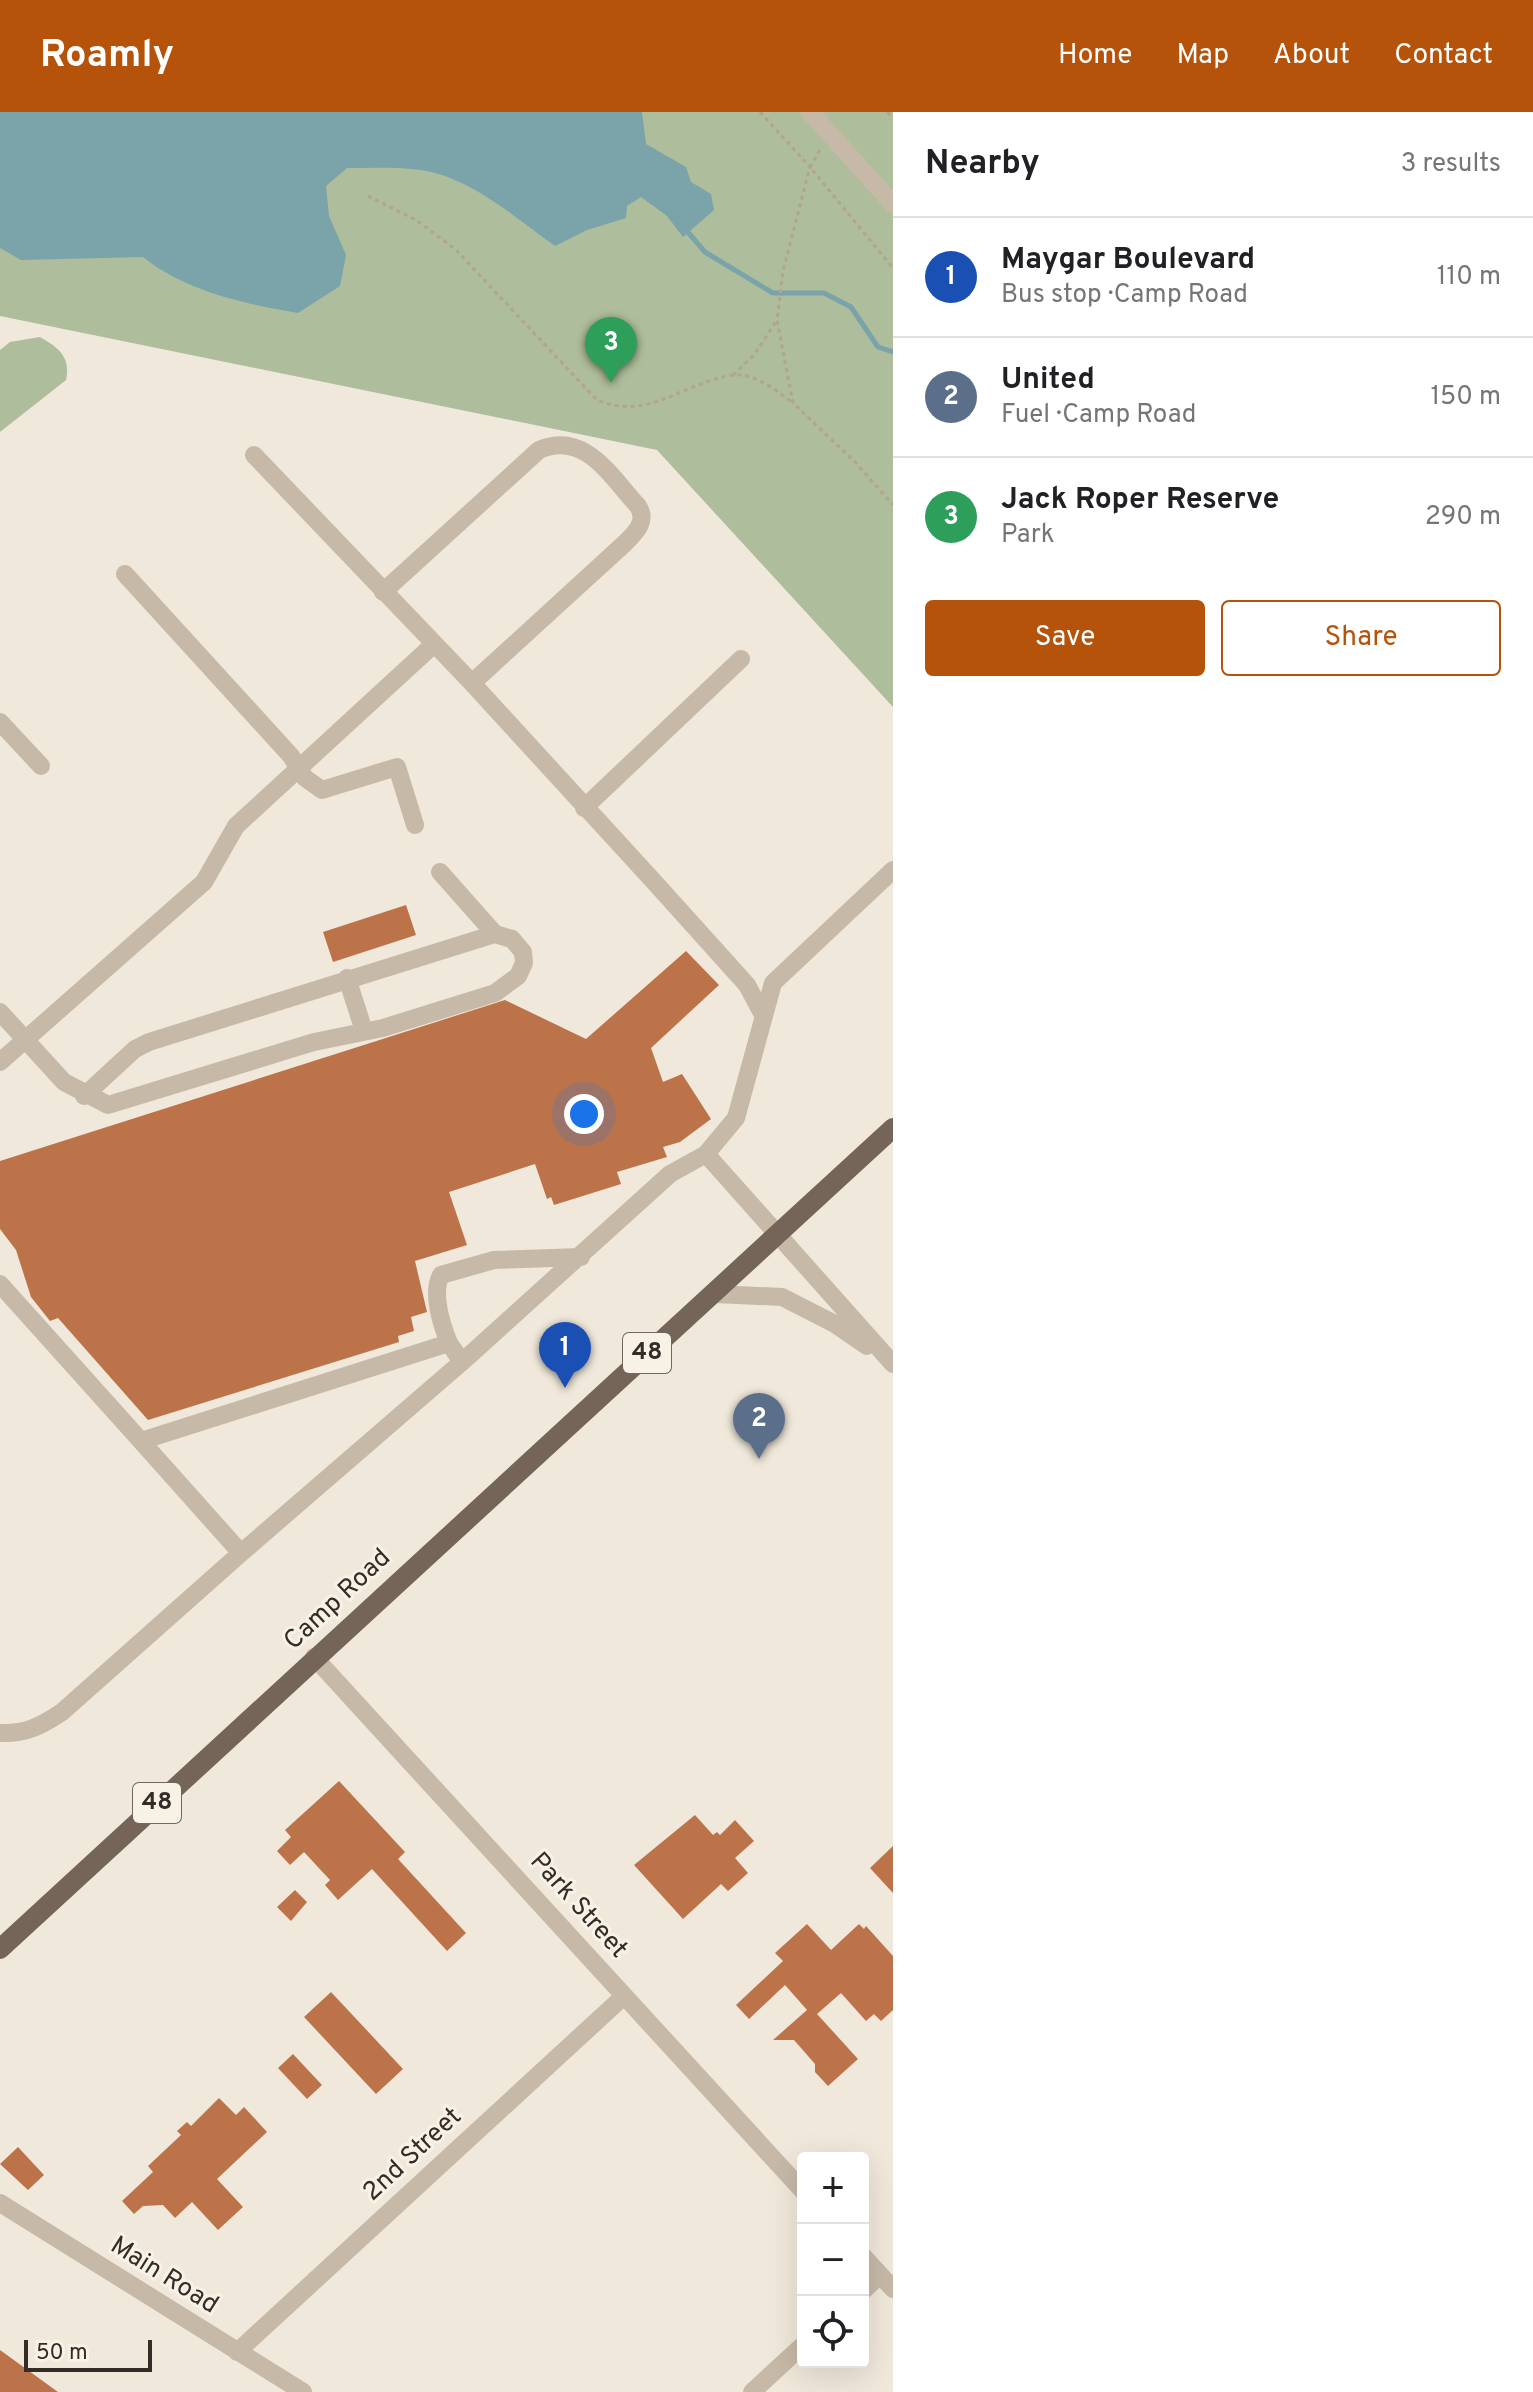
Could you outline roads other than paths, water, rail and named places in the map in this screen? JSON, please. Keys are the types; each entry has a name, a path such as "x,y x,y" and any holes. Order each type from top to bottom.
{"main road":[{"name":"Camp Road","path":"0,1949 314,1657 715,1294 893,1128"}],"street":[{"path":"810,112 893,204"},
{"path":"383,592 539,450 559,444 575,446 591,454 638,506 642,513 641,524 624,544 472,683"},
{"path":"254,455 472,683 747,985 763,1015"},
{"path":"125,574 312,785 327,790 397,767 415,825"},
{"path":"0,1062 204,882 236,826 433,645"},
{"path":"584,808 741,659"},
{"path":"0,722 41,766"},
{"path":"0,1733 16,1734 38,1728 62,1712 581,1257 670,1174 706,1154 736,1118 773,983 893,870"},
{"path":"0,1012 64,1082 84,1096 108,1105 123,1103 314,1042 364,1031 505,989 521,971 524,957 512,939 495,934 440,872"},
{"path":"84,1096 135,1049 149,1042 495,934"},
{"path":"347,978 364,1031"},
{"path":"706,1154 893,1364"},
{"path":"462,1362 449,1343 440,1312 437,1283 441,1275 494,1260 581,1257"},
{"path":"0,1284 241,1553"},
{"path":"715,1294 769,1294 782,1297 835,1324 893,1364"},
{"path":"141,1441 449,1343"},
{"name":"Park Street","path":"314,1657 797,2184"},
{"name":"2nd Street","path":"237,2352 624,1996"},
{"name":"Main Road","path":"0,2203 303,2392"},
{"path":"869,2262 887,2282"},
{"path":"752,2392 797,2351"}],"water":[{"path":"0,112 642,112 646,144 686,167 691,182 711,194 714,210 683,237 667,216 641,197 627,206 626,218 587,230 555,246 489,198 445,176 409,169 347,168 326,186 329,216 346,255 340,286 298,313 216,294 177,279 143,257 21,260 0,248"}],"waterway":[{"path":"686,230 705,252 773,293 824,293 851,307 878,347 893,352"}],"place":[{"name":"Jack Roper Reserve","path":"611,383"},
{"name":"Maygar Boulevard","path":"565,1388"},
{"name":"United","path":"759,1459"}]}
